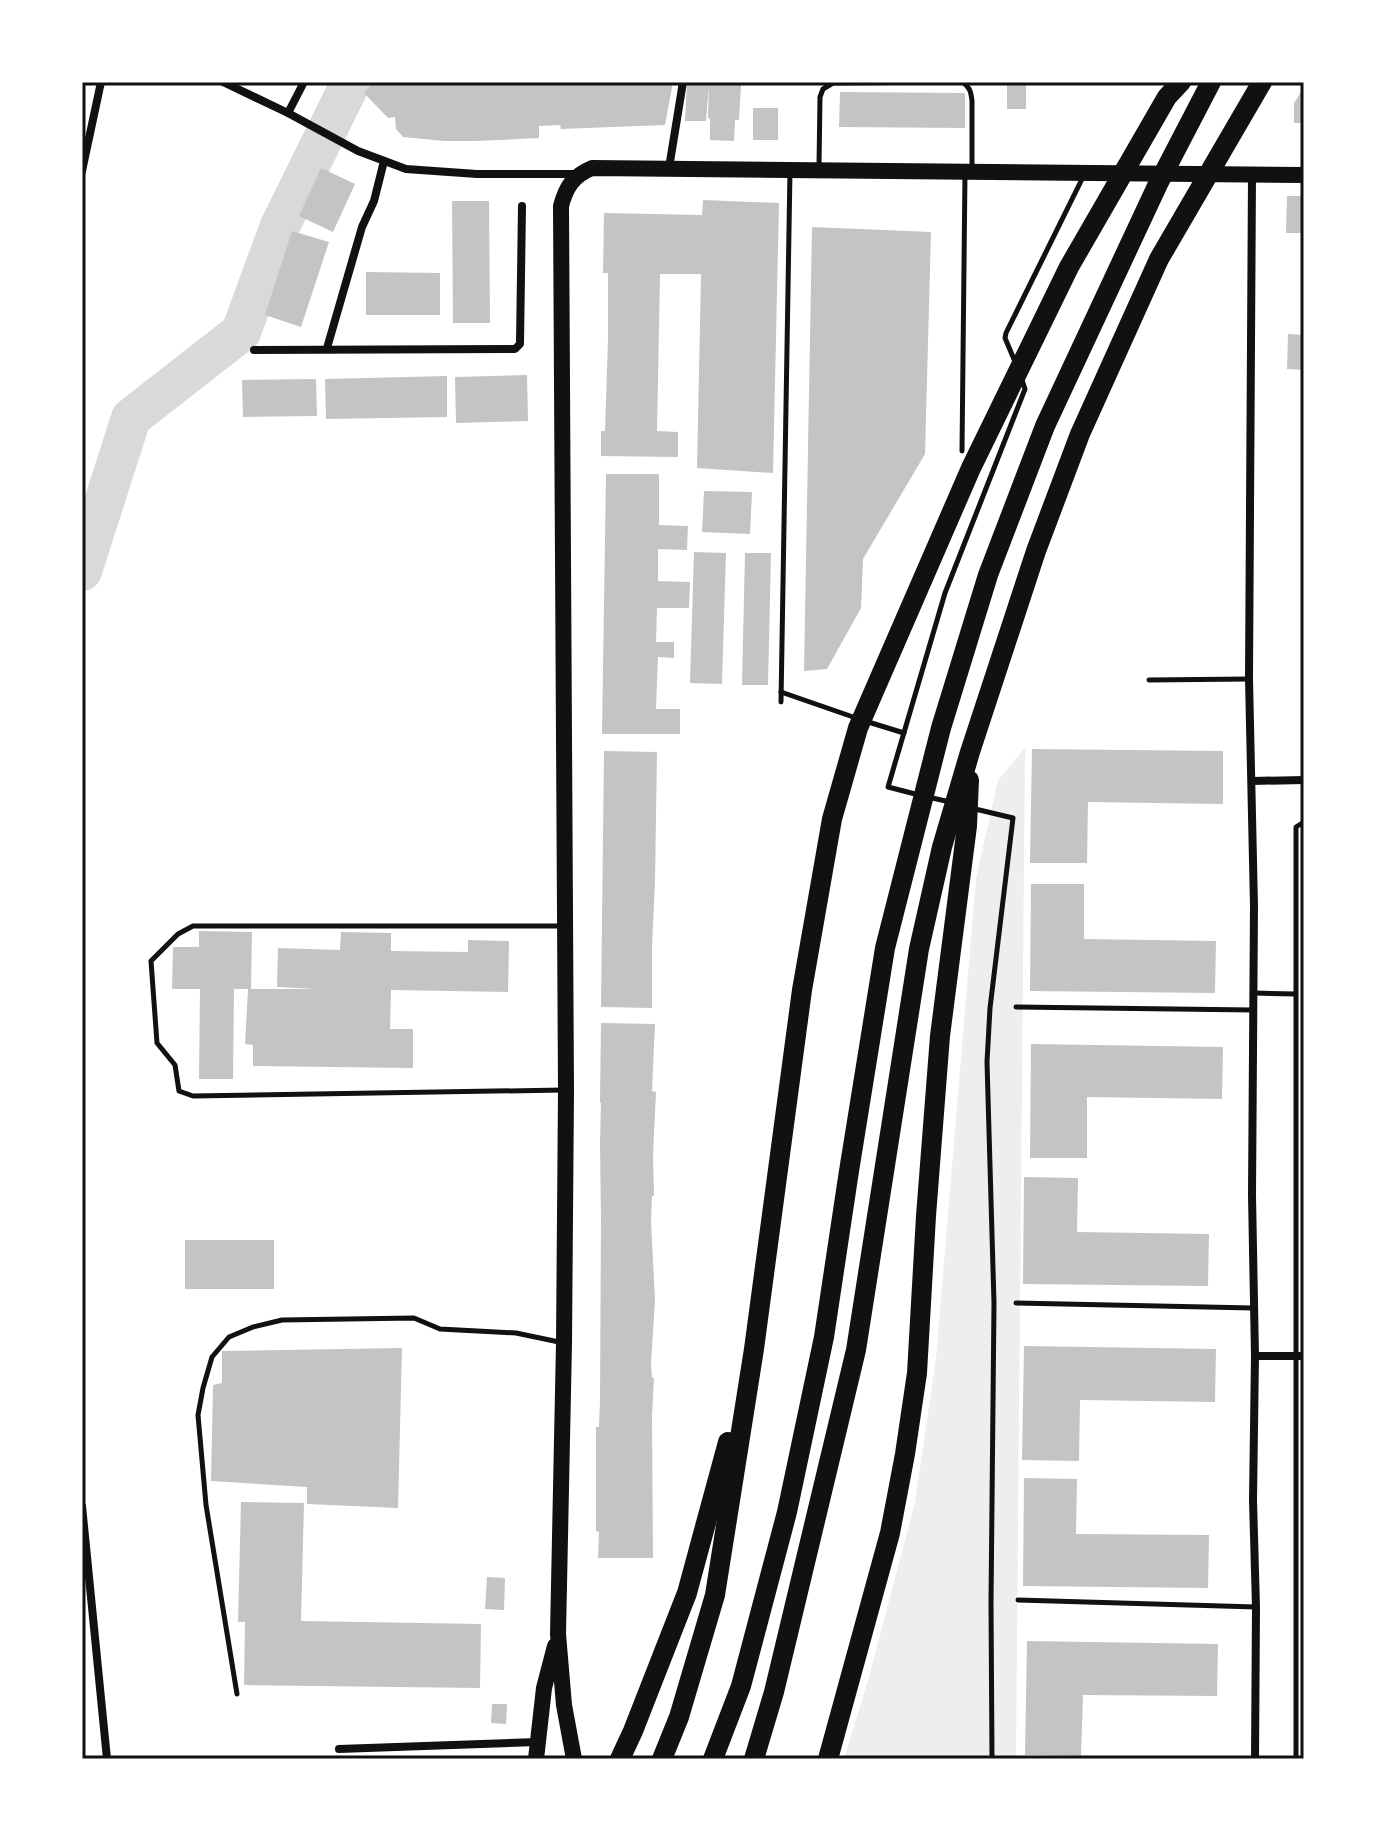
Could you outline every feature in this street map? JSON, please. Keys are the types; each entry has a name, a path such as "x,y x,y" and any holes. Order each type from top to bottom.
{"highway":[{"path":"662,1759 679,1717 715,1595 754,1349 804,974 832,819 858,728 971,468 1069,267 1167,97 1181,82"},
{"path":"713,1759 741,1686 787,1512 824,1337 885,948 941,728 988,575 1045,426 1158,184 1211,82"},
{"path":"754,1759 774,1692 856,1350 919,949 942,847 970,752 1036,551 1080,434 1159,259 1262,82"},
{"path":"828,1759 890,1533 917,1373 940,1036 967,826 970,752"},
{"path":"620,1759 687,1593 754,1349"}],"main road":[{"path":"574,1759 564,1705 558,1634 566,1090 561,206 564,194 579,174 592,168 1304,175"},
{"path":"536,1750 544,1688 558,1634"}],"street":[{"path":"82,171 101,82"},
{"path":"223,82 358,151 406,169 477,174 579,174"},
{"path":"288,113 304,82"},
{"path":"669,169 683,82"},
{"path":"327,348 384,161"},
{"path":"1252,175 1249,679 1254,993 1255,1759"},
{"path":"254,350 515,349 520,344 522,206"},
{"path":"1252,781 1304,780"},
{"path":"1255,1356 1300,1356"},
{"path":"82,1506 107,1759"},
{"path":"339,1749 536,1750"}],"lane":[{"path":"819,171 820,97 823,89 833,83 962,82 971,91 962,451"},
{"path":"781,702 790,170"},
{"path":"992,1759 994,1303 987,1062 990,1008 1013,818 888,787 945,593 1025,389 1005,338 1006,333 1084,174"},
{"path":"1149,680 1249,679"},
{"path":"781,692 904,733"},
{"path":"1296,1759 1300,1356 1296,827 1304,822"},
{"path":"564,926 193,926 178,934 151,961 157,1043 175,1065 179,1091 193,1096 566,1090"},
{"path":"1254,993 1295,994"},
{"path":"1016,1007 1253,1010"},
{"path":"1016,1303 1254,1308"},
{"path":"237,1694 206,1505 198,1415 212,1357 229,1337 282,1320 414,1318 440,1329 516,1333 564,1343"},
{"path":"1018,1600 1256,1607"}],"shaded area":[{"path":"1025,748 1016,1759 844,1759 915,1502 936,1358 976,878 998,780"}],"building":[{"path":"374,82 673,82 665,125 561,129 560,125 539,126 539,138 444,141 403,137 396,129 395,117 388,118 364,93"},
{"path":"687,82 781,82 781,85 741,85 734,141 710,140 709,85 706,121 685,121"},
{"path":"1007,82 1026,82 1026,109 1007,109"},
{"path":"1304,87 1304,123 1294,123 1294,103"},
{"path":"840,92 965,93 965,128 839,127"},
{"path":"753,108 778,108 778,140 753,140"},
{"path":"321,168 355,184 333,232 299,216"},
{"path":"1287,196 1304,196 1304,233 1286,233"},
{"path":"703,200 779,203 773,473 697,468 701,274 660,274 657,431 678,432 678,457 601,456 601,431 605,431 608,340 608,273 603,273 604,213 702,215"},
{"path":"452,201 489,201 490,323 453,323"},
{"path":"812,227 931,232 925,454 863,559 861,608 827,669 804,671"},
{"path":"292,231 329,242 301,327 265,315"},
{"path":"366,272 440,273 440,315 366,315"},
{"path":"1288,334 1304,335 1304,370 1287,369"},
{"path":"527,375 528,421 456,423 455,377"},
{"path":"447,376 447,417 326,419 325,379"},
{"path":"316,379 317,416 243,417 242,380"},
{"path":"606,474 659,474 659,525 688,526 687,550 658,549 658,581 690,582 689,608 657,608 656,642 674,642 674,658 658,657 656,709 680,709 680,734 602,734"},
{"path":"704,491 752,492 750,534 702,532"},
{"path":"694,552 726,553 722,684 690,683"},
{"path":"745,553 771,553 768,685 742,685"},
{"path":"1032,749 1223,751 1223,804 1088,802 1087,863 1030,863"},
{"path":"604,751 657,752 652,1008 601,1007"},
{"path":"1031,884 1084,884 1084,939 1216,941 1215,993 1030,991"},
{"path":"199,931 252,932 251,989 318,989 277,987 278,948 340,950 341,932 391,933 391,951 468,952 468,940 509,941 508,992 391,990 390,1029 413,1029 413,1068 253,1066 253,1045 245,1044 248,989 234,989 233,1079 199,1079 200,989 172,989 173,947 199,947"},
{"path":"601,1023 655,1024 652,1091 656,1092 654,1196 651,1221 655,1300 651,1363 654,1377 653,1558 598,1558 596,1427 599,1427 600,1401"},
{"path":"1031,1044 1223,1047 1222,1099 1087,1097 1087,1158 1030,1158"},
{"path":"1024,1177 1078,1178 1077,1232 1209,1234 1208,1286 1023,1284"},
{"path":"185,1240 274,1240 274,1289 185,1289"},
{"path":"1024,1346 1216,1349 1215,1402 1080,1400 1079,1461 1022,1460"},
{"path":"402,1348 398,1508 307,1504 307,1487 211,1481 213,1385 222,1383 222,1351"},
{"path":"1024,1478 1077,1479 1076,1534 1209,1535 1208,1588 1023,1586"},
{"path":"241,1502 304,1503 301,1621 481,1624 480,1688 244,1685 245,1622 238,1622"},
{"path":"487,1577 505,1578 504,1610 485,1609"},
{"path":"1027,1641 1218,1644 1217,1696 1083,1695 1081,1756 1025,1755"},
{"path":"492,1704 507,1704 506,1724 491,1723"}],"waterway":[{"path":"82,571 131,418 241,332 280,226 351,82"}]}
